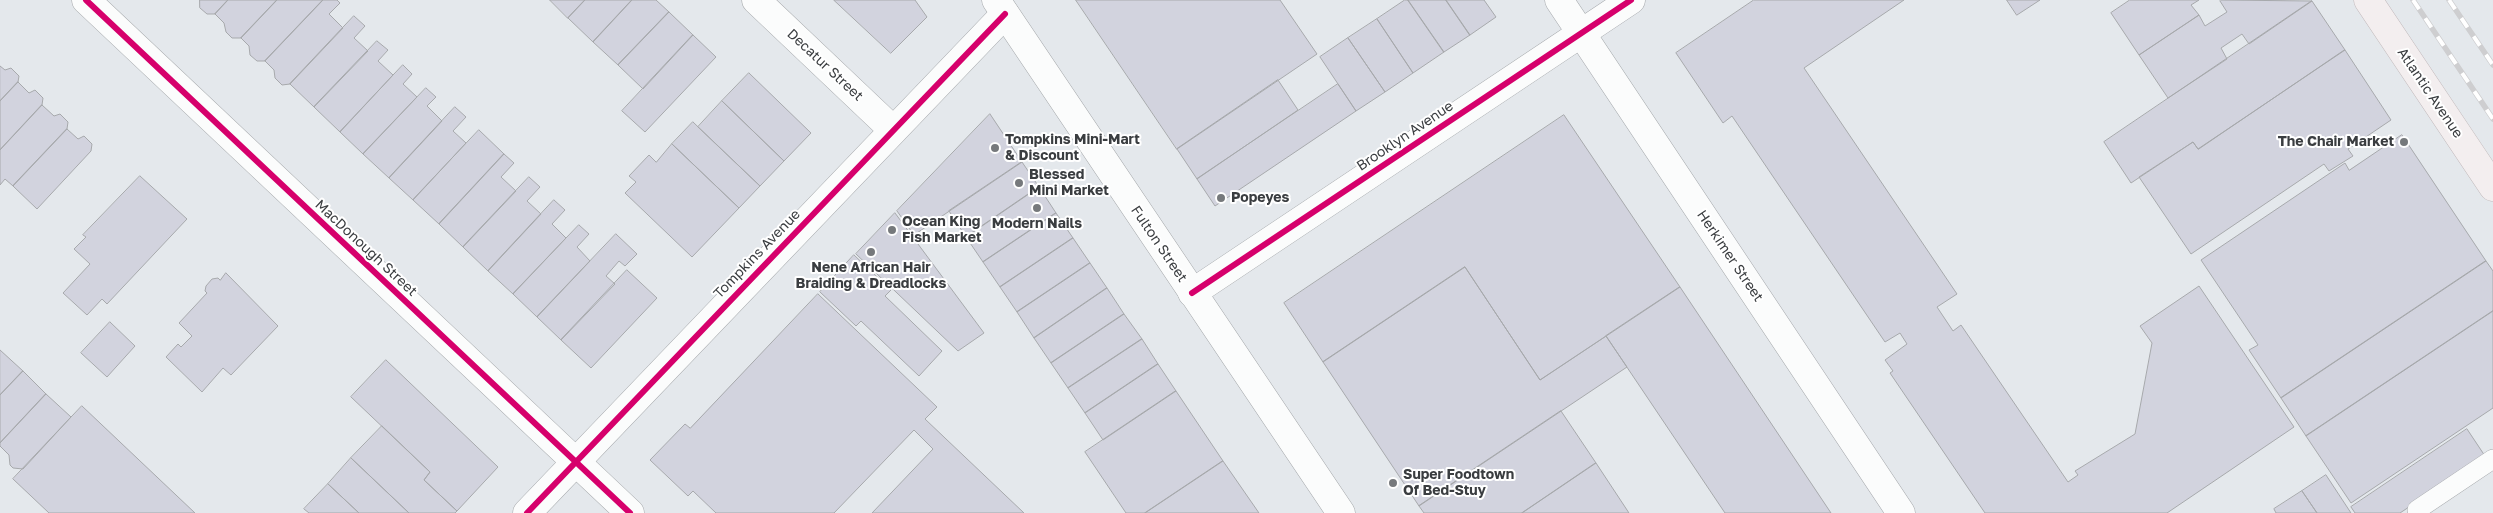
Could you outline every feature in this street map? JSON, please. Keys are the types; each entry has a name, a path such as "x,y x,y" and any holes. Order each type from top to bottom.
{"main road":[{"name":"Atlantic Avenue","path":"2368,0 2493,186"}],"street":[{"name":"MacDonough Street","path":"86,0 630,513"},
{"name":"Decatur Street","path":"756,0 893,130"},
{"name":"Herkimer Street","path":"1559,0 1901,513"},
{"name":"Brooklyn Avenue","path":"1192,293 1631,0"},
{"name":"Tompkins Avenue","path":"527,513 893,130 1001,7"},
{"name":"Fulton Street","path":"1001,7 1341,513"}],"lane":[{"path":"2417,510 2493,460"}],"building":[{"path":"200,0 228,0 215,14 207,14 200,8"},
{"path":"228,0 277,0 241,38 232,38 226,32 224,23 215,14"},
{"path":"277,0 323,0 265,61 257,61 250,55 249,46 241,38"},
{"path":"323,0 337,0 340,3 329,14 343,28 290,84 282,85 275,78 274,70 265,61"},
{"path":"550,0 585,0 568,18"},
{"path":"585,0 632,0 593,42 568,18"},
{"path":"632,0 656,0 669,12 618,65 593,42"},
{"path":"834,0 915,0 927,17 891,53"},
{"path":"1076,0 1280,0 1317,54 1177,149"},
{"path":"1405,0 1408,0 1444,52 1413,73 1377,19"},
{"path":"1408,0 1446,0 1470,35 1444,52"},
{"path":"1446,0 1484,0 1496,17 1470,35"},
{"path":"1754,0 1904,0 1804,68 1957,294 1937,307 1953,331 1961,325 2068,482 2078,475 2075,471 2135,434 2152,343 2140,326 2199,286 2294,427 2167,513 1985,513 1890,373 1893,371 1885,360 1907,344 1900,333 1885,342 1732,116 1723,123 1676,53"},
{"path":"2007,0 2040,0 2017,15"},
{"path":"2130,0 2199,0 2191,5 2199,15 2139,55 2111,13"},
{"path":"2221,0 2312,1 2249,44 2242,34 2221,48 2227,59 2168,98 2139,55 2199,15 2205,26 2227,12"},
{"path":"2312,1 2345,50 2198,149 2193,142 2131,183 2104,142"},
{"path":"669,12 693,35 643,89 618,65"},
{"path":"354,16 365,26 354,38 368,51 314,107 290,84"},
{"path":"1377,19 1413,73 1385,92 1348,38"},
{"path":"693,35 716,57 645,132 622,111"},
{"path":"1348,38 1385,92 1356,111 1320,57"},
{"path":"377,41 388,50 378,61 393,75 340,132 314,107"},
{"path":"2345,50 2391,120 2348,149 2353,156 2329,171 2324,164 2191,254 2139,177 2193,142 2198,149"},
{"path":"403,65 412,74 403,84 417,97 363,154 340,132"},
{"path":"0,66 5,70 11,68 19,76 18,82 0,101"},
{"path":"749,73 811,133 784,161 722,101"},
{"path":"1278,80 1298,110 1197,179 1177,149"},
{"path":"18,82 29,93 35,90 43,98 42,105 0,150 0,101"},
{"path":"1338,84 1356,111 1215,206 1197,179"},
{"path":"426,88 436,97 427,106 442,121 389,178 363,154"},
{"path":"722,101 784,161 760,186 698,127"},
{"path":"42,105 54,116 60,114 68,122 67,129 13,186 5,179 0,185 0,150"},
{"path":"455,107 466,117 453,131 466,143 413,200 389,178"},
{"path":"990,114 1022,162 914,235 897,211"},
{"path":"1564,115 1680,287 1540,380 1465,267 1323,362 1284,303"},
{"path":"693,122 760,186 739,208 672,144"},
{"path":"67,129 78,139 84,136 92,144 91,151 37,209 13,186"},
{"path":"479,130 504,154 439,224 413,200"},
{"path":"2402,135 2486,261 2281,398 2249,350 2258,345 2201,260 2345,163 2349,170"},
{"path":"672,144 739,208 692,257 625,193 636,182 629,176 649,155 656,162"},
{"path":"504,154 514,163 501,177 516,191 463,247 439,224"},
{"path":"1022,162 1039,187 966,237 949,211"},
{"path":"140,176 187,219 107,304 102,299 87,315 63,293 90,264 74,249 86,237 83,235"},
{"path":"529,177 540,187 527,201 541,214 488,271 463,247"},
{"path":"1039,187 1056,213 983,262 966,237"},
{"path":"554,200 565,210 552,224 566,238 513,294 488,271"},
{"path":"895,213 984,333 958,351 856,254"},
{"path":"1056,213 1073,238 1000,287 983,262"},
{"path":"579,225 589,234 577,247 590,261 537,317 513,294"},
{"path":"616,234 637,254 625,266 619,261 606,276 615,284 561,340 537,317"},
{"path":"1073,238 1090,263 1017,312 1000,287"},
{"path":"854,255 891,290 885,296 942,351 919,376 861,321 856,326 820,292"},
{"path":"2486,261 2493,271 2493,311 2306,436 2281,398"},
{"path":"1090,263 1107,288 1034,338 1017,312"},
{"path":"1465,267 1540,380 1606,336 1627,367 1419,506 1323,362"},
{"path":"627,270 657,298 591,368 561,340"},
{"path":"226,273 278,326 231,375 223,368 202,392 166,357 178,344 181,347 192,336 179,323 207,293 205,291 206,286 212,279 218,278 220,280"},
{"path":"1680,287 1831,513 1725,513 1606,336"},
{"path":"1107,288 1124,314 1051,363 1034,338"},
{"path":"818,294 937,407 925,419 1024,513 872,513 933,449 914,430 834,513 716,513 693,491 688,496 650,460 685,424 690,428"},
{"path":"2493,311 2493,408 2351,503 2306,436"},
{"path":"1124,314 1142,339 1068,388 1051,363"},
{"path":"110,322 135,346 107,377 81,353"},
{"path":"1142,339 1158,364 1085,413 1068,388"},
{"path":"0,350 23,371 0,395"},
{"path":"386,360 498,467 457,511 424,480 430,472 351,397"},
{"path":"1158,364 1176,391 1103,440 1085,413"},
{"path":"23,371 46,394 0,443 0,395"},
{"path":"1176,391 1223,461 1145,513 1126,513 1085,452"},
{"path":"46,394 71,417 23,469 13,468 10,465 9,455 0,446 0,443"},
{"path":"82,406 195,513 49,513 13,479"},
{"path":"1561,411 1596,463 1522,513 1424,513 1419,506"},
{"path":"382,426 430,472 424,480 457,511 455,513 409,513 351,458"},
{"path":"2467,429 2485,456 2400,513 2355,513 2351,507"},
{"path":"351,458 409,513 359,513 328,484"},
{"path":"1223,461 1259,513 1145,513"},
{"path":"1596,463 1629,513 1522,513"},
{"path":"2326,475 2351,513 2317,513 2302,491"},
{"path":"328,484 359,513 309,513 304,509"},
{"path":"2302,491 2317,513 2276,513 2274,509"}],"railway":[{"path":"2413,0 2493,119"},
{"path":"2449,0 2493,65"}],"cycle path":[{"path":"86,0 630,513"},
{"path":"1192,293 1631,0"},
{"path":"527,513 1005,14"}],"place":[{"name":"The Chair Market","path":"2404,142"},
{"name":"Tompkins Mini-Mart & Discount","path":"995,148"},
{"name":"Blessed Mini Market","path":"1019,183"},
{"name":"Popeyes","path":"1221,198"},
{"name":"Modern Nails","path":"1037,208"},
{"name":"Ocean King Fish Market","path":"892,230"},
{"name":"Nene African Hair Braiding & Dreadlocks","path":"871,252"},
{"name":"Super Foodtown Of Bed-Stuy","path":"1393,483"}]}
